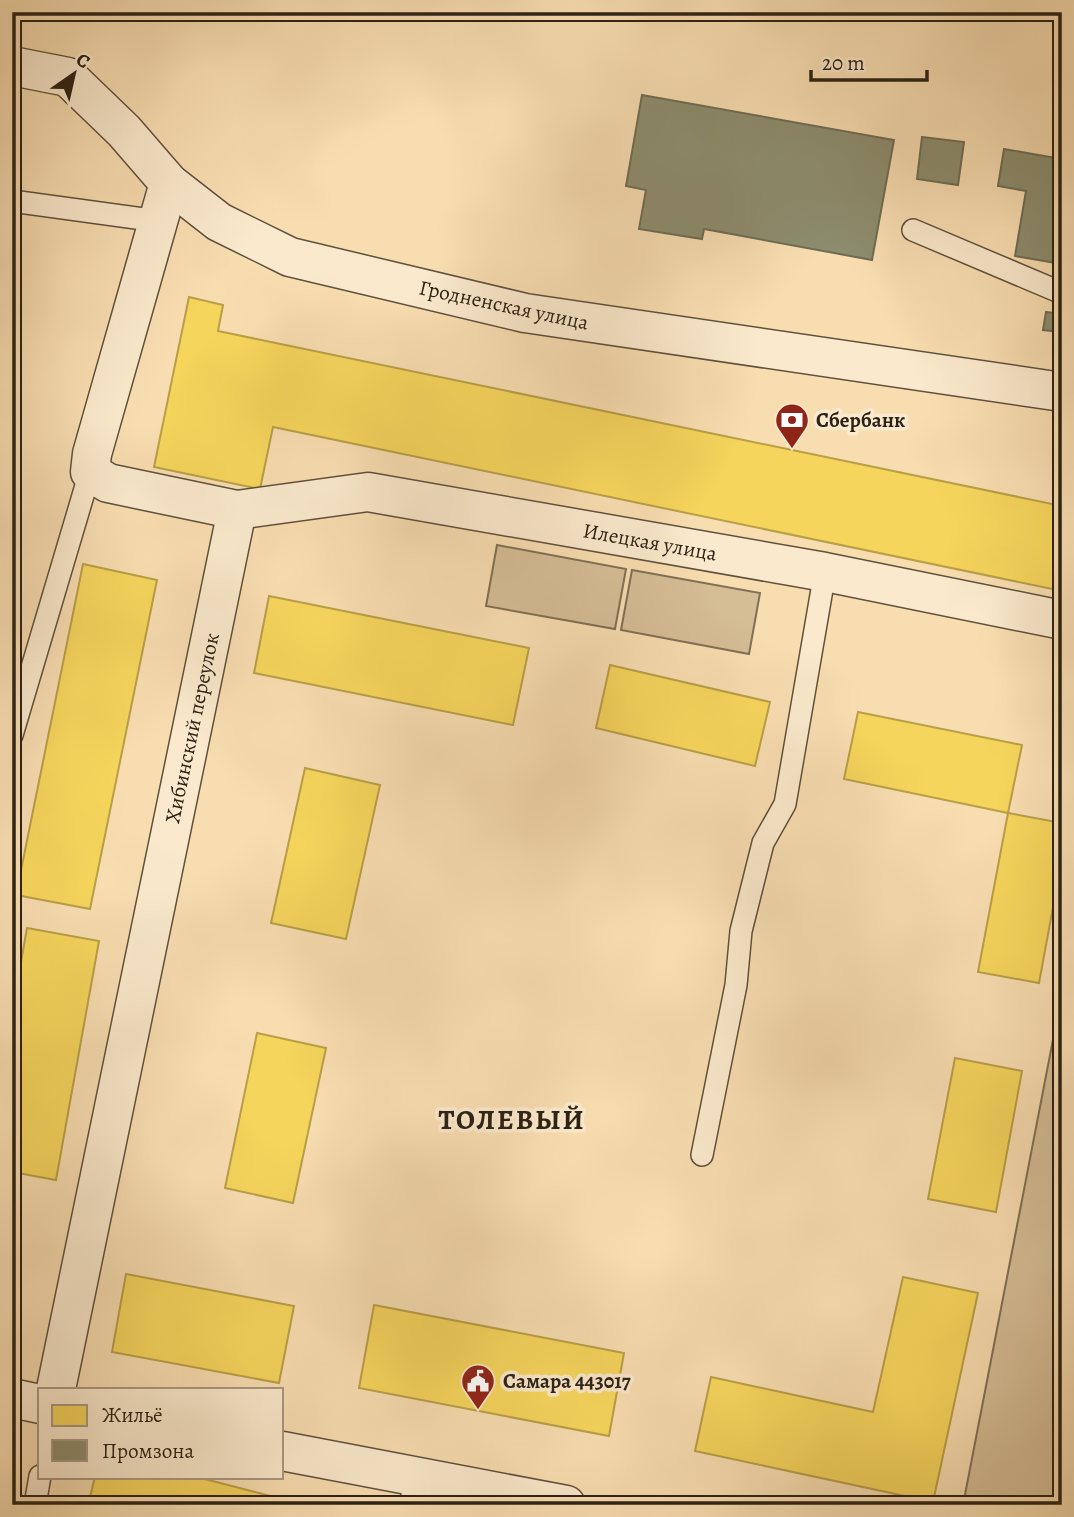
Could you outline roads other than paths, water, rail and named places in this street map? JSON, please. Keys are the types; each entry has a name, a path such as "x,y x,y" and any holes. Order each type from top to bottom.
{"street":[{"name":"Гродненская улица","path":"12,66 68,77 124,131 169,183 219,222 290,257 525,313 1062,392"},
{"path":"169,183 92,454 90,472 108,483 237,510"},
{"name":"Илецкая улица","path":"237,510 368,492 825,572 1062,621"},
{"name":"Хибинский переулок","path":"56,1388 237,510"},
{"path":"12,1398 38,1404"},
{"path":"284,1452 413,1491 566,1505"}],"lane":[{"path":"12,201 158,221"},
{"path":"913,230 1062,293"},
{"path":"12,735 90,472"},
{"path":"702,1155 736,985 741,931 763,843 785,804 825,572"},
{"path":"35,1505 40,1478"}],"place":[{"name":"Сбербанк","path":"792,450"},
{"name":"Самара 443017","path":"478,1411"}],"district":[{"name":"ТОЛЕВЫЙ","path":"512,1120"}]}
